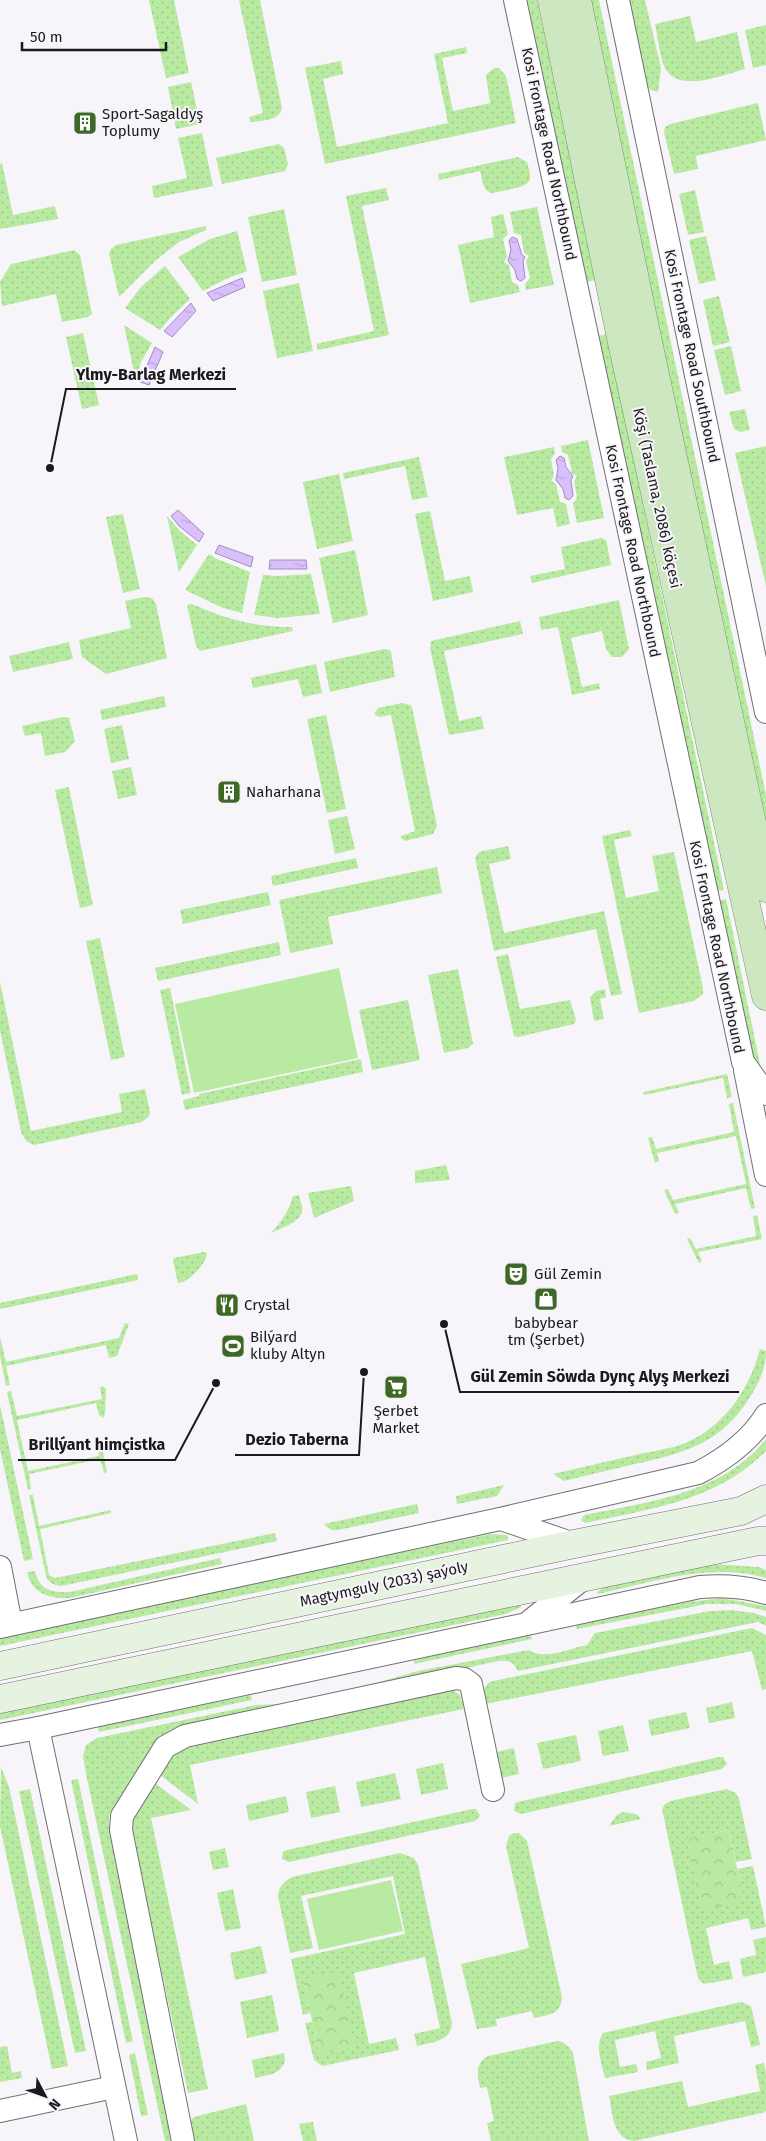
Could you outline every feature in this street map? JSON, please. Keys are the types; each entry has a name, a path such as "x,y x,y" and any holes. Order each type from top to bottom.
{"main road":[{"name":"Köşi (Taslama, 2086) köçesi","path":"552,0 621,338 766,996"},
{"name":"Köşi (Taslama, 2086) köçesi","path":"577,0 654,372 766,888"},
{"name":"Magtymguly (2033) şaýoly","path":"0,1666 574,1544 741,1511 766,1500"},
{"path":"0,1699 766,1541"}],"street":[{"name":"Kosi Frontage Road Northbound","path":"515,0 678,767 743,1062 766,1094"},
{"name":"Kosi Frontage Road Southbound","path":"618,0 766,712"},
{"path":"576,281 621,338"},
{"path":"743,1062 766,1175"},
{"path":"0,1568 6,1626 500,1519 698,1473 720,1462 758,1427 766,1415"},
{"path":"500,1519 574,1544"},
{"path":"526,1624 584,1578"},
{"path":"0,1735 700,1586 722,1585 766,1593"},
{"path":"183,2141 121,1830 122,1816 165,1747 185,1736 456,1678 464,1678 471,1684 493,1790"},
{"path":"38,1728 126,2141"},
{"path":"0,2111 114,2087"}],"green space":[{"path":"149,0 174,0 189,73 166,78"},
{"path":"239,0 260,0 282,108 274,118 262,121 250,122 249,117 263,113"},
{"path":"527,0 537,0 596,280 587,282"},
{"path":"590,0 599,0 766,795 766,839"},
{"path":"626,0 645,0 661,68 658,92 646,86"},
{"path":"690,16 696,42 737,32 745,69 701,81 679,80 670,75 662,61 655,24"},
{"path":"766,25 766,65 753,68 745,30"},
{"path":"466,47 467,53 442,58 453,111 490,103 486,75 494,68 499,68 506,76 516,123 325,164 305,68 341,61 343,74 323,79 337,147 448,123 434,54"},
{"path":"191,82 200,124 176,129 168,87"},
{"path":"758,103 766,140 696,156 698,169 674,174 664,132 665,127 670,124"},
{"path":"202,133 213,186 154,198 152,186 187,178 178,138"},
{"path":"279,144 284,148 288,164 285,171 222,184 216,158"},
{"path":"518,157 527,162 530,179 525,185 514,189 489,192 483,185 480,171 439,180 438,174"},
{"path":"2,163 13,215 55,206 58,219 0,229 0,164"},
{"path":"386,188 389,200 362,206 389,335 318,350 316,344 374,331 346,196"},
{"path":"695,190 704,232 688,235 679,194"},
{"path":"537,207 554,285 526,290 525,284 530,278 526,261 529,256 524,253 521,235 514,233 510,212"},
{"path":"284,209 297,275 262,282 248,217"},
{"path":"503,214 508,234 503,239 507,257 504,262 509,265 512,282 518,285 520,292 470,303 458,245 494,237 491,217"},
{"path":"206,226 206,230 179,242 155,261 119,297 109,253 111,249 116,245"},
{"path":"237,231 247,271 203,291 178,257 210,239"},
{"path":"706,236 716,280 699,284 689,240"},
{"path":"74,250 80,255 92,314 88,317 62,322 56,294 2,306 0,282 11,264"},
{"path":"165,266 190,299 160,330 125,308 141,287"},
{"path":"299,283 313,351 277,358 263,291"},
{"path":"719,296 730,342 713,346 703,300"},
{"path":"124,325 152,343 141,362 136,381"},
{"path":"83,333 99,405 82,409 66,337"},
{"path":"607,334 724,890 715,892 598,336"},
{"path":"731,346 741,391 725,395 714,350"},
{"path":"745,409 750,430 740,432 734,429 729,412"},
{"path":"588,440 604,518 577,523 573,503 577,498 574,481 577,476 572,473 568,455 562,452 561,446"},
{"path":"766,446 766,586 735,453"},
{"path":"554,447 555,453 551,459 554,476 551,481 556,484 560,502 566,504 570,524 557,527 553,508 517,515 504,457"},
{"path":"419,457 428,497 412,500 405,466 344,479 343,473"},
{"path":"339,474 353,541 317,549 303,482"},
{"path":"430,511 445,581 470,576 473,592 433,601 415,514"},
{"path":"123,514 140,589 123,593 106,517"},
{"path":"167,516 180,531 197,545 179,572"},
{"path":"601,538 606,540 611,565 532,583 530,576 565,569 561,547"},
{"path":"355,550 368,615 333,623 319,558"},
{"path":"209,554 250,572 242,613 223,608 185,590"},
{"path":"311,574 320,614 278,618 254,615 263,575"},
{"path":"144,597 152,598 156,604 167,658 106,674 82,657 79,640 131,628 125,601"},
{"path":"619,600 629,649 622,657 612,657 606,649 602,631 571,638 582,687 599,683 600,689 572,695 558,627 541,630 539,617"},
{"path":"192,604 240,621 265,626 292,627 293,631 200,651 196,646 187,605"},
{"path":"520,621 523,634 444,651 459,721 481,716 484,729 449,735 430,648 431,641"},
{"path":"69,642 73,659 13,672 9,656"},
{"path":"384,649 391,652 395,677 330,692 324,662"},
{"path":"316,664 322,693 303,697 298,679 253,688 251,678"},
{"path":"164,696 166,707 102,720 100,710"},
{"path":"402,703 412,707 437,826 433,834 405,841 401,836 415,831 391,715 379,717 374,714 378,708"},
{"path":"326,715 346,809 327,813 307,719"},
{"path":"63,717 69,718 75,741 65,752 45,756 41,733 25,736 22,726"},
{"path":"122,725 129,759 111,763 104,729"},
{"path":"131,767 137,795 118,799 112,771"},
{"path":"69,787 93,905 80,908 55,790"},
{"path":"347,816 355,849 335,854 328,820"},
{"path":"630,830 632,836 614,840 626,898 659,891 652,856 674,852 703,988 703,994 694,1001 639,1013 602,836"},
{"path":"508,846 511,859 489,864 504,933 604,911 622,994 611,996 596,929 494,951 475,858 479,852"},
{"path":"356,858 358,868 273,886 271,876"},
{"path":"437,867 442,893 328,917 333,944 290,953 279,900"},
{"path":"268,892 271,905 183,924 180,910"},
{"path":"726,899 761,1069 754,1059 717,901"},
{"path":"100,938 125,1057 111,1060 86,941"},
{"path":"279,942 281,955 158,981 155,968"},
{"path":"508,954 520,1009 570,1000 576,1020 574,1024 518,1037 514,1036 496,957"},
{"path":"339,968 358,1058 194,1093 175,1004"},
{"path":"458,969 473,1044 468,1048 444,1053 428,975"},
{"path":"0,982 31,1131 122,1112 119,1094 145,1089 150,1112 149,1116 142,1122 34,1145 26,1141 21,1132 0,1030"},
{"path":"170,988 191,1093 182,1095 160,990"},
{"path":"605,989 606,997 600,999 604,1019 594,1021 590,997 596,991"},
{"path":"408,1000 420,1060 372,1070 359,1010"},
{"path":"361,1059 363,1072 185,1110 183,1100 199,1096 199,1094"},
{"path":"727,1074 732,1097 727,1098 723,1078 644,1095 643,1092"},
{"path":"733,1103 755,1208 751,1209 746,1188 675,1204 679,1213 675,1214 664,1190 668,1189 673,1200 746,1184 736,1136 657,1153 659,1161 655,1163 648,1138 652,1137 656,1149 734,1132 729,1104"},
{"path":"446,1165 450,1180 415,1183 415,1171"},
{"path":"351,1186 354,1201 314,1218 308,1193"},
{"path":"299,1195 302,1208 300,1216 293,1222 271,1233 284,1216 293,1196"},
{"path":"757,1215 762,1239 698,1252 702,1261 699,1263 687,1239 690,1238 696,1249 756,1236 753,1216"},
{"path":"207,1253 206,1257 200,1267 187,1280 178,1283 174,1258"},
{"path":"137,1274 138,1280 0,1309 0,1303"},
{"path":"125,1323 129,1324 117,1356 109,1358 106,1345 6,1366 10,1385 6,1386 0,1356 0,1337 6,1362 119,1338"},
{"path":"760,1349 766,1351 766,1357 756,1386 739,1413 714,1436 670,1456 564,1481 553,1474 674,1447 709,1430 732,1407 741,1394 749,1380"},
{"path":"103,1386 106,1389 105,1414 103,1418 99,1415 96,1403 17,1420 28,1471 99,1456 97,1443 101,1442 107,1472 104,1473 100,1459 29,1474 31,1489 28,1490 7,1392 11,1391 17,1416 102,1399 100,1387"},
{"path":"0,1405 33,1559 24,1561 0,1449"},
{"path":"766,1439 766,1451 747,1468 704,1492 634,1513 585,1523 581,1520 584,1515 658,1500 706,1484 748,1458"},
{"path":"504,1485 497,1496 457,1504 456,1496"},
{"path":"29,1495 33,1495 39,1526 111,1510 111,1513 40,1529 49,1575 55,1578 275,1533 277,1541 58,1586 50,1582 46,1576"},
{"path":"417,1504 419,1513 338,1530 331,1530 324,1524"},
{"path":"490,1534 507,1535 508,1540 0,1646 0,1637"},
{"path":"220,1558 222,1564 70,1598 43,1594 33,1585 27,1572 35,1571 40,1582 47,1589 58,1592 70,1592"},
{"path":"713,1564 759,1567 766,1570 766,1578 724,1572 703,1573 661,1579 598,1594 597,1592 606,1586"},
{"path":"722,1598 766,1606 766,1611 736,1604 707,1604 577,1629 576,1625 688,1602"},
{"path":"521,1602 521,1607 506,1614 0,1720 0,1711"},
{"path":"731,1610 754,1613 766,1617 766,1626 758,1622 518,1671 511,1662 493,1662 285,1710 267,1710 159,1736 109,1816 109,1829 174,2141 165,2141 86,1774 83,1756 86,1745 97,1738 256,1705 311,1703 418,1671 529,1650 542,1654 557,1653 587,1645 595,1633 710,1611"},
{"path":"752,1628 766,1635 766,1689 762,1690 752,1651 485,1704 482,1692 488,1683 493,1681"},
{"path":"531,1635 532,1639 414,1664 414,1660"},
{"path":"453,1690 460,1695 464,1709 190,1765 198,1804 160,1775 178,1750"},
{"path":"251,1695 252,1700 99,1732 98,1727"},
{"path":"732,1702 735,1718 709,1723 706,1708"},
{"path":"686,1712 690,1728 651,1736 648,1720"},
{"path":"623,1725 629,1751 603,1756 598,1731"},
{"path":"576,1735 581,1761 543,1769 537,1743"},
{"path":"514,1748 519,1774 502,1778 496,1752"},
{"path":"723,1757 727,1764 722,1769 521,1814 514,1811 515,1803 518,1802"},
{"path":"443,1763 448,1789 421,1795 416,1769"},
{"path":"1,1767 9,1787 68,2066 52,2069 0,1826"},
{"path":"395,1773 401,1799 361,1807 356,1782"},
{"path":"78,1779 133,2041 126,2043 71,1780"},
{"path":"155,1783 191,1810 151,1818 208,2089 188,2093 129,1821"},
{"path":"335,1786 340,1812 311,1818 306,1792"},
{"path":"30,1789 86,2051 75,2053 19,1791"},
{"path":"727,1789 736,1793 739,1799 752,1859 736,1862 729,1830 687,1839 744,1901 737,1869 753,1866 766,1927 751,1930 748,1918 706,1928 714,1965 729,1961 733,1979 704,1984 699,1980 697,1974 662,1809 670,1801"},
{"path":"286,1796 289,1812 249,1821 246,1805"},
{"path":"476,1809 480,1816 475,1821 289,1862 282,1859 283,1852 287,1850"},
{"path":"623,1812 636,1814 641,1819 609,1826 617,1815"},
{"path":"729,1830 744,1901 702,1911 686,1839"},
{"path":"519,1833 527,1841 562,1997 561,2003 557,2010 549,2015 534,2018 532,2011 496,2019 497,2026 477,2029 461,1964 529,1948 506,1846 509,1836"},
{"path":"225,1848 229,1867 213,1870 209,1852"},
{"path":"400,1853 414,1858 418,1865 452,2023 451,2029 440,2040 417,2046 414,2034 440,2028 425,1957 354,1973 369,2044 396,2038 399,2050 322,2066 314,2060 305,2023 312,2022 319,2054 354,2046 303,1979 310,2013 303,2015 291,1959 405,1934 393,1876 301,1896 313,1948 290,1953 278,1896 280,1887 292,1877"},
{"path":"391,1880 403,1931 319,1950 307,1899"},
{"path":"233,1889 241,1928 225,1931 217,1893"},
{"path":"766,1937 766,1972 743,1977 740,1959 756,1955 753,1940"},
{"path":"261,1946 267,1973 235,1980 230,1953"},
{"path":"338,1972 355,2046 319,2054 303,1979"},
{"path":"272,1995 279,2031 247,2038 240,2002"},
{"path":"741,2002 751,2006 760,2045 751,2047 745,2021 674,2036 679,2063 647,2070 646,2062 661,2058 655,2031 615,2040 620,2067 636,2064 638,2072 605,2078 599,2049 600,2038 603,2033"},
{"path":"558,2041 567,2045 573,2053 589,2141 491,2141 487,2123 494,2121 487,2087 480,2088 478,2070 481,2062 488,2056"},
{"path":"7,2046 12,2073 21,2071 22,2078 0,2082 0,2047"},
{"path":"135,2053 148,2115 141,2116 129,2055"},
{"path":"284,2053 285,2061 277,2072 255,2078 252,2060"},
{"path":"764,2063 766,2072 766,2111 762,2113 634,2141 621,2136 617,2130 609,2096 682,2081 688,2107 760,2091 755,2065"},
{"path":"246,2104 254,2141 193,2141 190,2121 194,2117"},
{"path":"313,2122 317,2141 303,2141 299,2124"}],"water":[{"path":"512,237 517,239 522,255 525,257 523,261 525,278 521,281 517,279 515,270 508,261 511,250 509,241"},
{"path":"242,278 245,287 213,301 207,293"},
{"path":"191,303 196,311 172,337 164,331"},
{"path":"155,347 163,352 149,385 140,382"},
{"path":"560,456 564,458 566,467 573,476 571,480 573,496 569,500 565,498 563,489 556,480 558,468 556,460"},
{"path":"178,510 204,534 199,542 179,526 171,516"},
{"path":"219,545 253,557 251,567 215,553"},
{"path":"270,560 306,560 307,569 269,569"}],"place":[{"name":"Sport-Sagaldyş Toplumy","path":"85,123"},
{"name":"Ylmy-Barlag Merkezi","path":"50,468"},
{"name":"Naharhana","path":"229,792"},
{"name":"Gül Zemin","path":"516,1274"},
{"name":"babybear tm (Şerbet)","path":"546,1299"},
{"name":"Crystal","path":"227,1305"},
{"name":"Gül Zemin Söwda Dynç Alyş Merkezi","path":"444,1324"},
{"name":"Bilýard kluby Altyn","path":"233,1346"},
{"name":"Dezio Taberna","path":"364,1372"},
{"name":"Brillýant himçistka","path":"216,1383"},
{"name":"Şerbet Market","path":"396,1387"}]}
